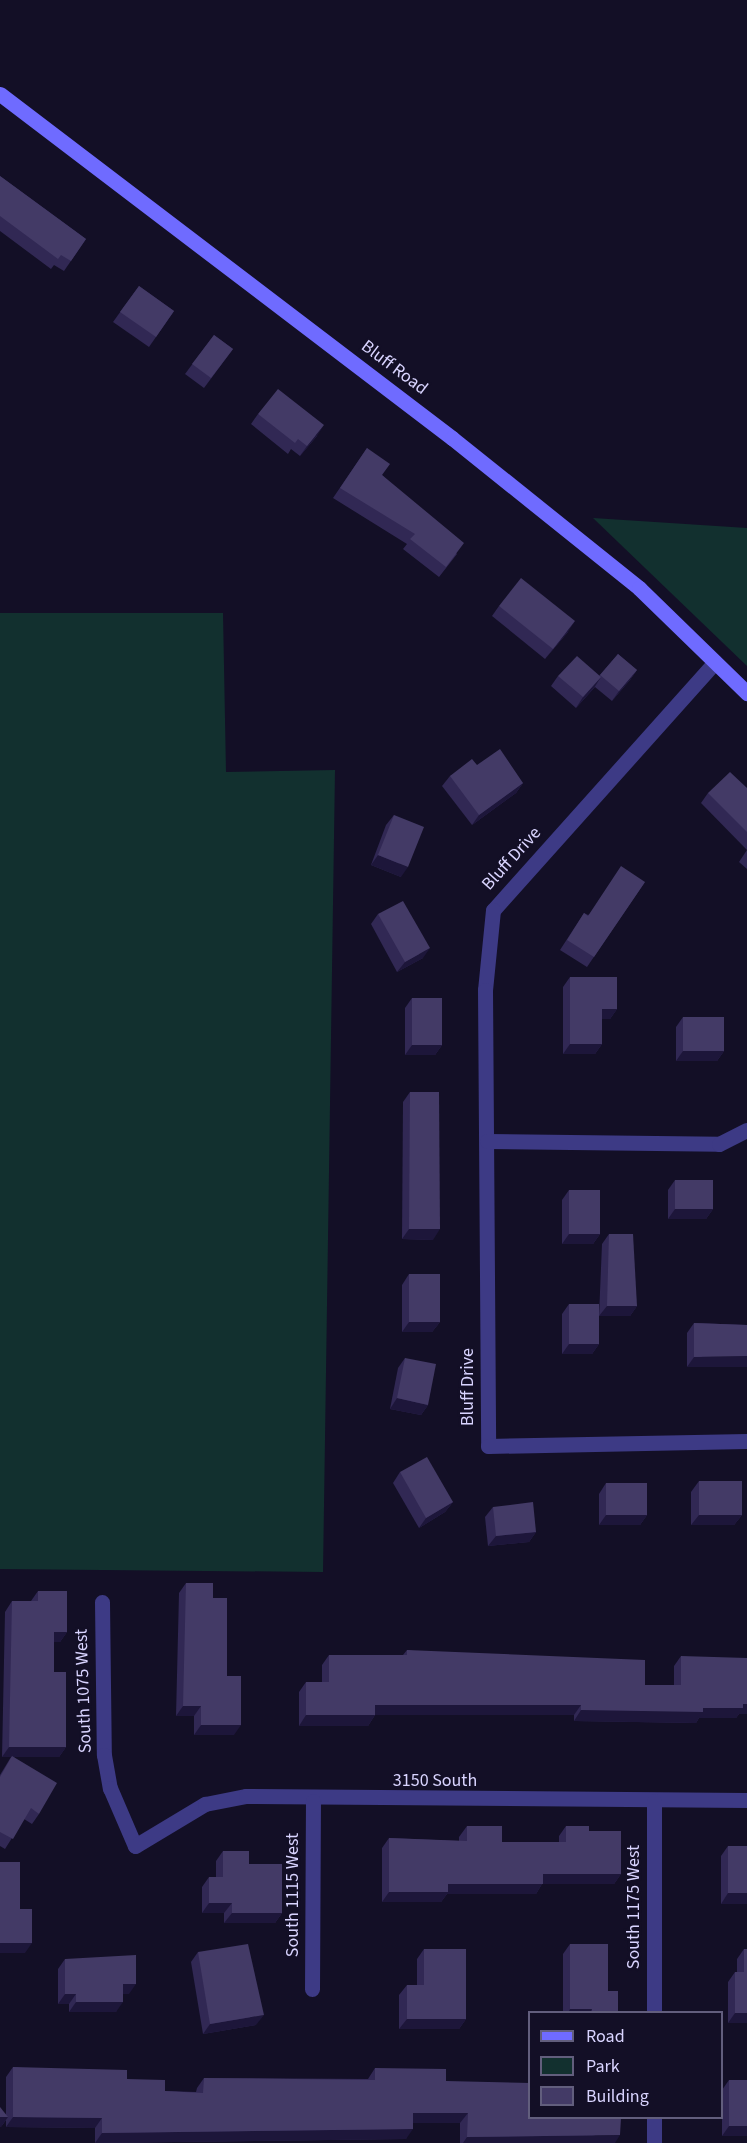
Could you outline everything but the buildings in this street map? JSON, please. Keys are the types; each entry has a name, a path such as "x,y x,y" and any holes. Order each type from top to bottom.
{"main road":[{"name":"Bluff Road","path":"0,94 452,438 639,588 747,693"}],"street":[{"name":"Bluff Drive","path":"715,662 493,910 486,990 488,1446 747,1441"},
{"path":"487,1141 719,1144 747,1130"},
{"name":"South 1075 West","path":"102,1602 104,1755 111,1788 135,1846"},
{"name":"3150 South","path":"135,1846 205,1804 246,1796 313,1801 747,1800"},
{"name":"South 1115 West","path":"312,1989 313,1801"},
{"name":"South 1175 West","path":"654,1801 654,2011"},
{"path":"654,2119 654,2143"}],"green space":[{"path":"593,518 747,528 747,666"},
{"path":"0,613 223,613 226,772 335,770 323,1572 0,1569"}]}
